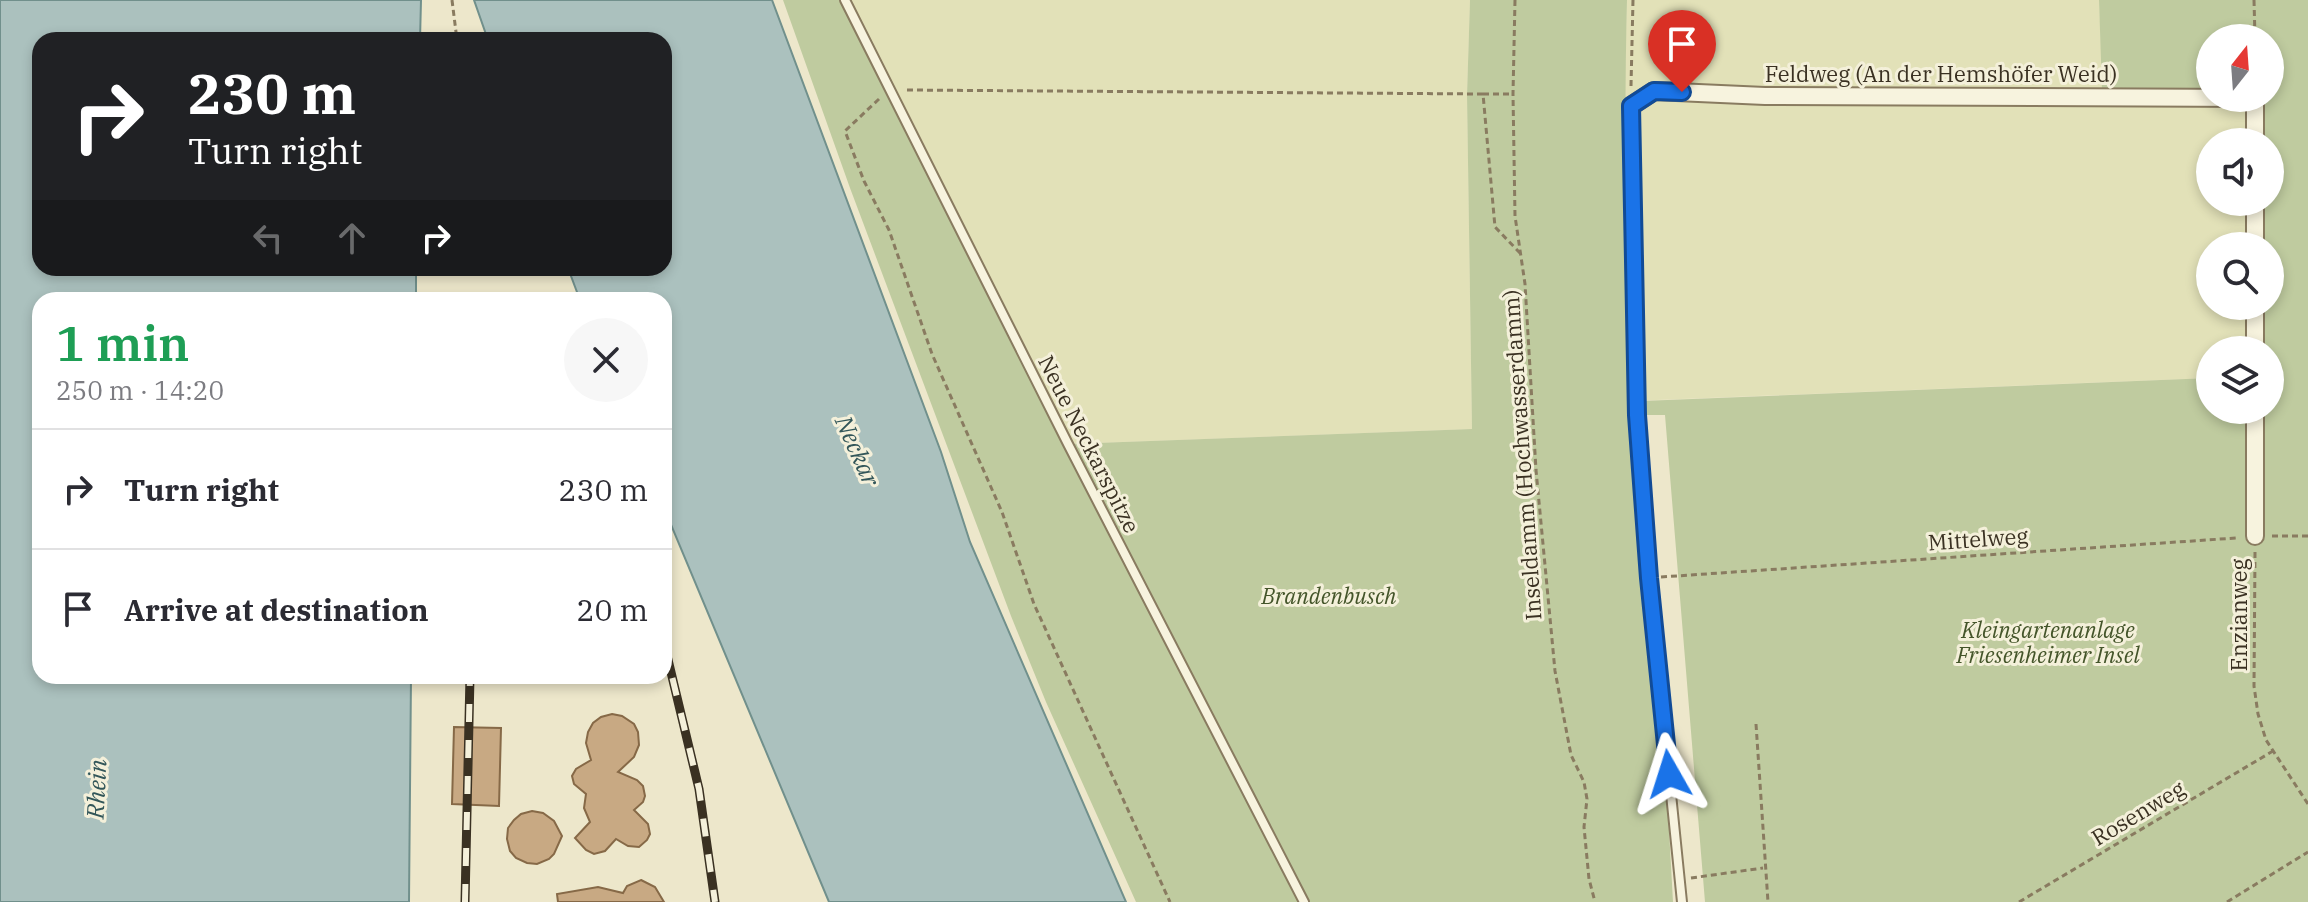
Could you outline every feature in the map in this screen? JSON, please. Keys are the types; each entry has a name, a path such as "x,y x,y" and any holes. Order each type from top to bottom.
{"street":[{"name":"Feldweg (An der Hemshöfer Weid)","path":"1631,106 1654,91 1765,96 2196,98"},
{"path":"2255,424 2255,536"}],"lane":[{"name":"Neue Neckarspitze","path":"845,0 1061,430 1304,902"},
{"path":"1631,106 1637,415 1649,578 1682,902"}],"path":[{"path":"452,0 456,32"},
{"name":"Inseldamm (Hochwasserdamm)","path":"1515,0 1515,216 1525,284 1536,470 1555,671 1571,755 1584,782 1587,799 1584,827 1589,879 1595,902"},
{"path":"1631,106 1633,0"},
{"path":"2254,0 2255,24"},
{"path":"1170,902 1034,604 1002,512 932,354 889,230 864,181 845,131 890,90 1513,94"},
{"path":"1483,94 1495,227 1520,253"},
{"name":"Mittelweg","path":"1649,578 2255,536 2308,536"},
{"name":"Enzianweg","path":"2255,536 2255,693 2262,728 2273,751"},
{"path":"1756,724 1768,902"},
{"path":"2273,751 2308,804"},
{"name":"Rosenweg","path":"2019,902 2273,751"},
{"path":"2227,902 2308,852"},
{"path":"1680,880 1765,868"}],"green space":[{"name":"Brandenbusch","path":"783,0 845,0 1069,444 1472,429 1467,95 1470,0 1627,0 1628,290 1640,579 1649,578 1663,721 1673,902 1136,902 1011,616 850,188"},
{"path":"845,0 1470,0 1467,95 1472,429 1068,444"},
{"path":"1627,0 2099,0 2103,91 2196,95 2196,112 2260,112 2261,128 2196,128 2196,216 2261,216 2261,232 2196,232 2196,320 2261,320 2261,336 2196,336 2196,379 1631,401 1624,101"},
{"name":"Kleingartenanlage Friesenheimer Insel","path":"2099,0 2308,0 2308,902 1705,902 1665,415 1642,415 1642,401 2196,379 2196,424 2284,424 2284,336 2261,336 2261,320 2284,320 2284,232 2261,232 2261,216 2284,216 2284,128 2261,128 2260,112 2284,112 2284,24 2196,24 2196,92 2102,91"}],"water":[{"name":"Rhein","path":"0,0 421,0 420,32 32,32 32,276 416,276 416,292 32,292 32,684 411,684 409,902 0,902"},
{"name":"Neckar","path":"474,0 772,0 941,452 970,542 1126,902 829,902 672,527 672,292 577,292 571,276 672,276 672,32 485,32"}],"building":[{"path":"612,714 634,724 638,732 639,745 634,757 618,772 643,786 643,802 634,810 648,824 650,834 639,847 628,846 616,839 605,851 594,854 575,838 590,822 584,808 586,794 574,784 572,776 576,769 591,760 586,743 593,723"},
{"path":"454,727 501,728 499,806 452,804"},
{"path":"532,811 543,813 554,821 562,836 554,854 537,864 516,858 510,851 507,839 508,828 514,820"},
{"path":"641,880 655,887 664,902 558,902 557,894 598,887 623,893 627,886"}],"railway":[{"path":"672,676 699,789 715,902"},
{"path":"465,902 470,684"}],"route":[{"path":"1669,774 1649,578 1637,415 1631,106 1654,91 1682,92"}]}
